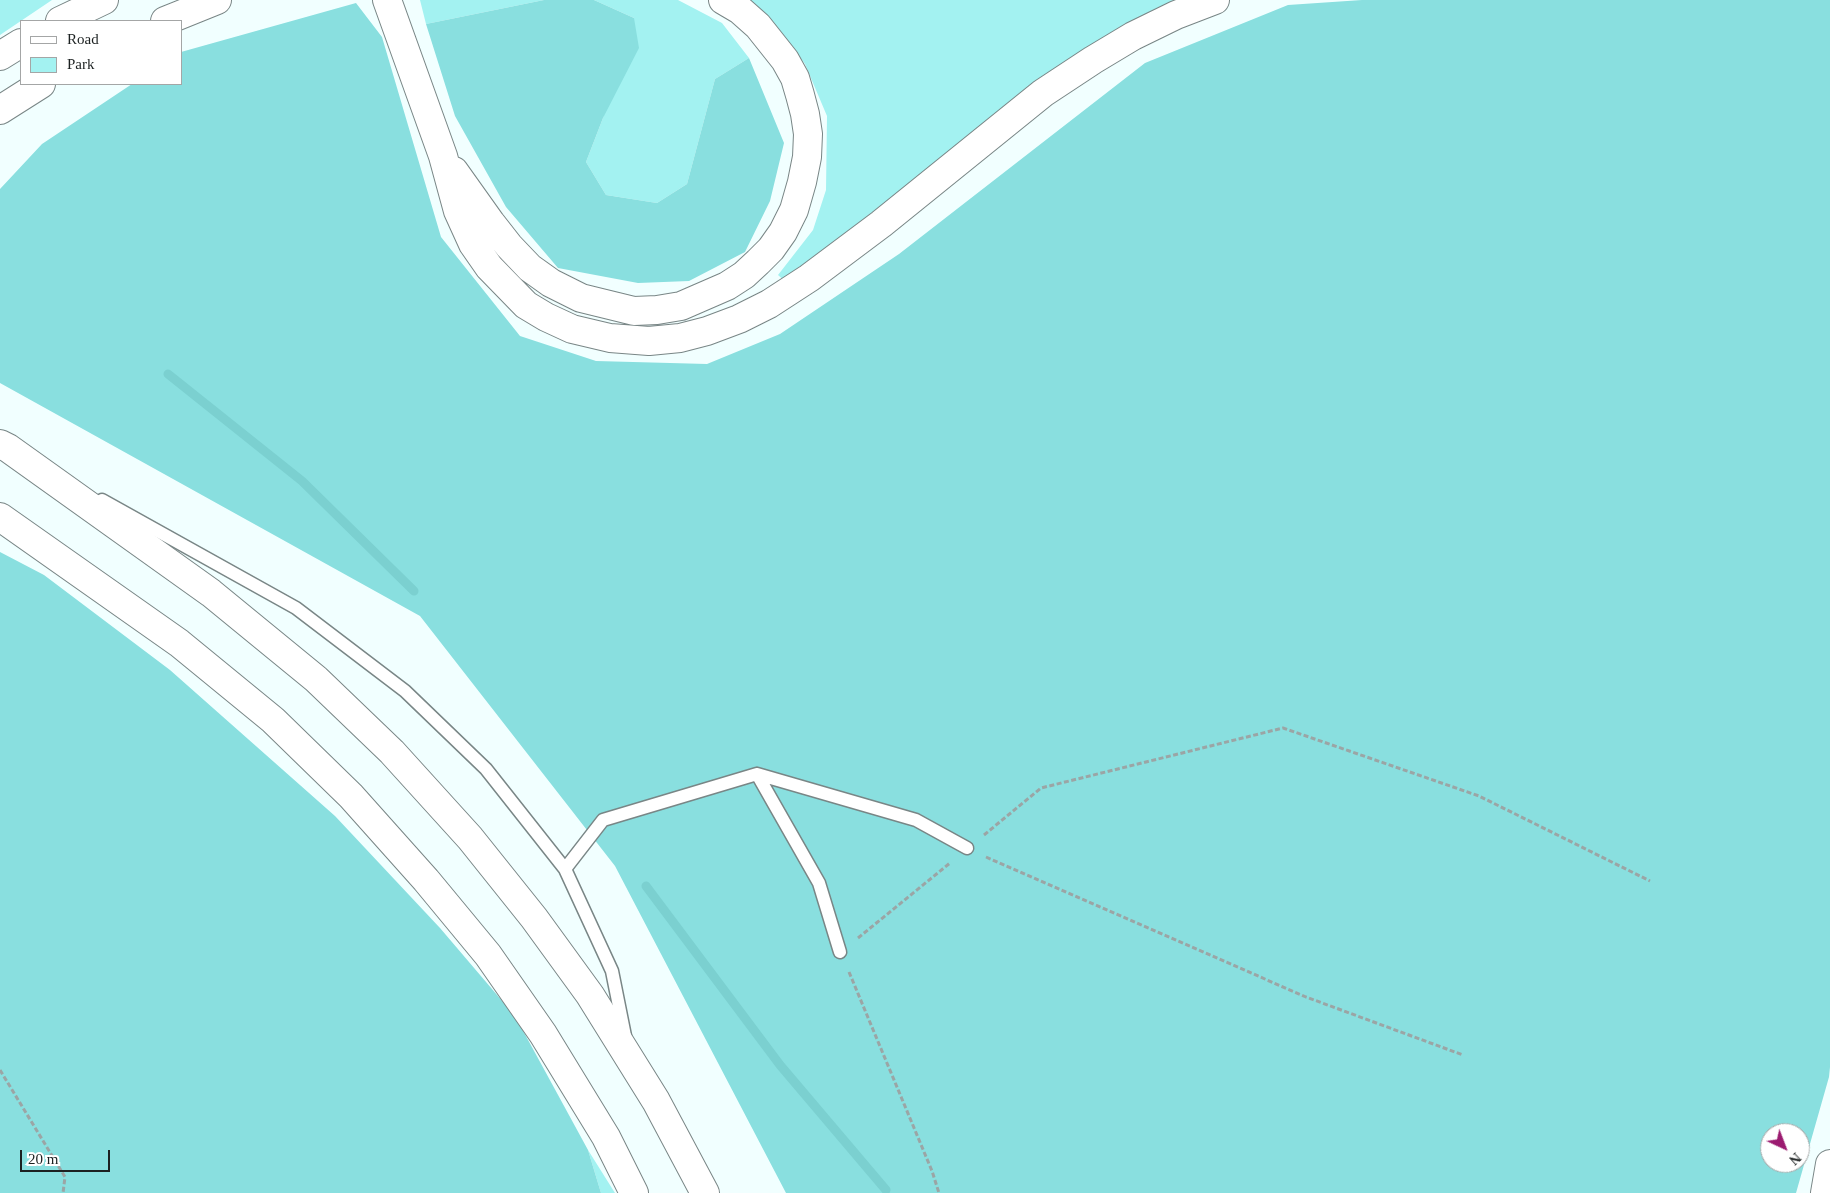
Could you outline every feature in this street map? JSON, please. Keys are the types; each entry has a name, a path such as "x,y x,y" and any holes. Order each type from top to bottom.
{"main road":[{"path":"62,20 104,0"},
{"path":"167,20 217,0"},
{"path":"387,0 443,156 458,211 473,244 489,267 526,305 546,317 572,329 610,338 649,341 680,338 739,320 769,304 809,278 881,224 1043,93 1133,36 1176,15 1215,0"},
{"path":"443,156 491,223 530,268 551,283 580,298 634,311 657,310 681,306 727,286 744,275 758,262 771,249 783,232 794,210 802,182 807,157 808,134 805,114 795,78 785,60 758,26 740,10 723,0"},
{"path":"0,56 20,44"},
{"path":"0,110 39,85"},
{"path":"4,446 211,593 316,679 392,752 470,838 534,918 590,994 629,1060 656,1100 705,1193"},
{"path":"0,517 179,643 273,720 351,796 426,880 488,955 542,1034 606,1137 634,1193"},
{"path":"1825,1193 1830,1164"}],"lane":[{"path":"4,446 296,608 404,691 486,769 565,869 612,971 629,1060"},
{"path":"565,869 603,820 757,774 916,820 967,848"},
{"path":"757,774 819,883 840,952"}],"path":[{"path":"939,1193 932,1171 840,952 1041,788 1283,728 1479,796 1650,881"},
{"path":"967,848 1306,997 1463,1055"},
{"path":"0,1070 65,1177 63,1193"}],"green space":[{"path":"0,0 52,0 20,20 0,35"},
{"path":"420,0 544,0 426,24"},
{"path":"594,0 678,0 722,23 749,58 715,79 687,184 657,203 606,195 586,162 603,118 634,18"},
{"path":"750,0 1191,0 788,284 778,275 813,230 826,190 827,116 805,64 781,32"},
{"path":"588,1150 615,1193 601,1193"}],"shaded area":[{"path":"544,0 594,0 634,18 639,48 603,118 586,162 606,195 657,203 687,184 715,79 749,58 784,143 770,201 745,252 689,281 638,283 558,268 506,207 455,116 426,24"},
{"path":"1362,0 1830,0 1830,1067 1829,1077 1810,1144 1810,1123 1760,1123 1760,1173 1802,1173 1796,1193 786,1193 615,866 420,616 0,383 0,189 42,144 130,85 182,85 182,52 356,3 382,37 441,237 520,336 596,361 707,364 780,334 899,254 1145,63 1288,5"},
{"path":"0,552 44,575 170,670 335,816 440,928 515,1016 588,1150 601,1193 0,1193"}],"waterway":[{"path":"168,374 302,481 414,591"},
{"path":"646,886 780,1065 886,1190"}]}
